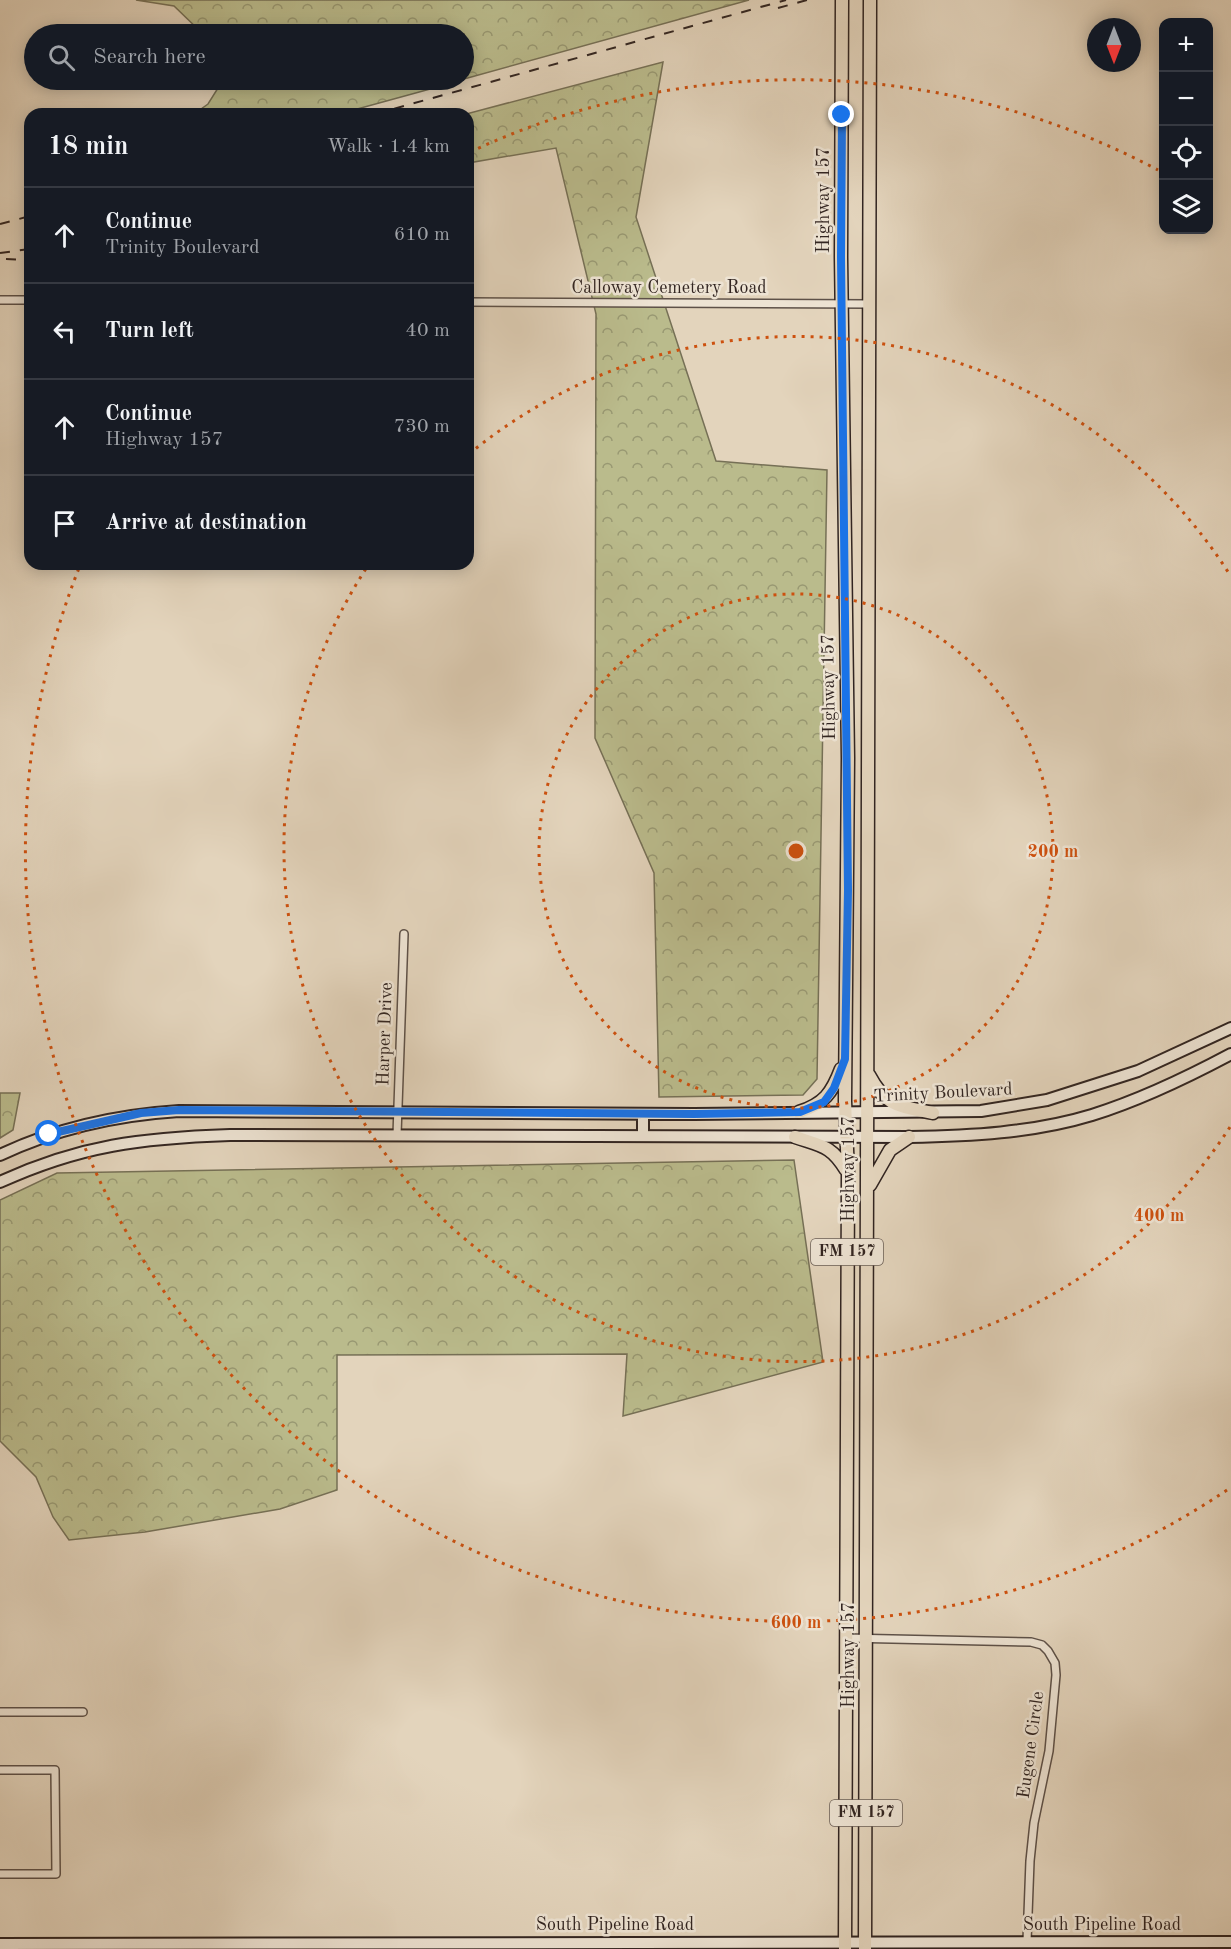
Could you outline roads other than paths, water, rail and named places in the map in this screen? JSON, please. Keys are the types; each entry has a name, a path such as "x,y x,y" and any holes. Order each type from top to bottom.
{"main road":[{"name":"Highway 157","path":"842,0 842,304 848,772 845,1059 845,1136 848,1173 845,1945"},
{"name":"Highway 157","path":"865,1945 868,1638 870,0"},
{"path":"848,772 869,773"},
{"name":"Trinity Boulevard","path":"0,1155 49,1134 94,1122 141,1113 179,1110 643,1114 933,1113 1012,1108 1047,1100 1138,1071 1231,1028"},
{"path":"0,1182 85,1150 155,1137 230,1135 909,1137 993,1133 1090,1116 1146,1096 1231,1054"},
{"path":"800,1112 824,1102 834,1088 845,1059"},
{"path":"867,1072 879,1095 893,1104 933,1113"},
{"path":"643,1114 643,1136"},
{"path":"795,1137 822,1144 836,1154 848,1173"},
{"path":"868,1189 890,1150 909,1137"},
{"name":"South Pipeline Road","path":"0,1944 54,1946 865,1945 1027,1941 1231,1942"}],"street":[{"path":"0,300 24,300"},
{"name":"Calloway Cemetery Road","path":"474,303 869,304"},
{"name":"Harper Drive","path":"397,1136 404,934"},
{"name":"Eugene Circle","path":"846,1638 1031,1642 1042,1645 1055,1662 1055,1703 1049,1751 1034,1822 1030,1861 1027,1941"},
{"path":"0,1712 83,1712"},
{"path":"0,1770 55,1770 56,1874 0,1874"}],"railway":[{"path":"474,87 786,0"},
{"path":"778,8 807,0"},
{"path":"397,108 462,90"},
{"path":"0,224 24,218"},
{"path":"0,253 24,250"},
{"path":"6,259 24,260"}]}
